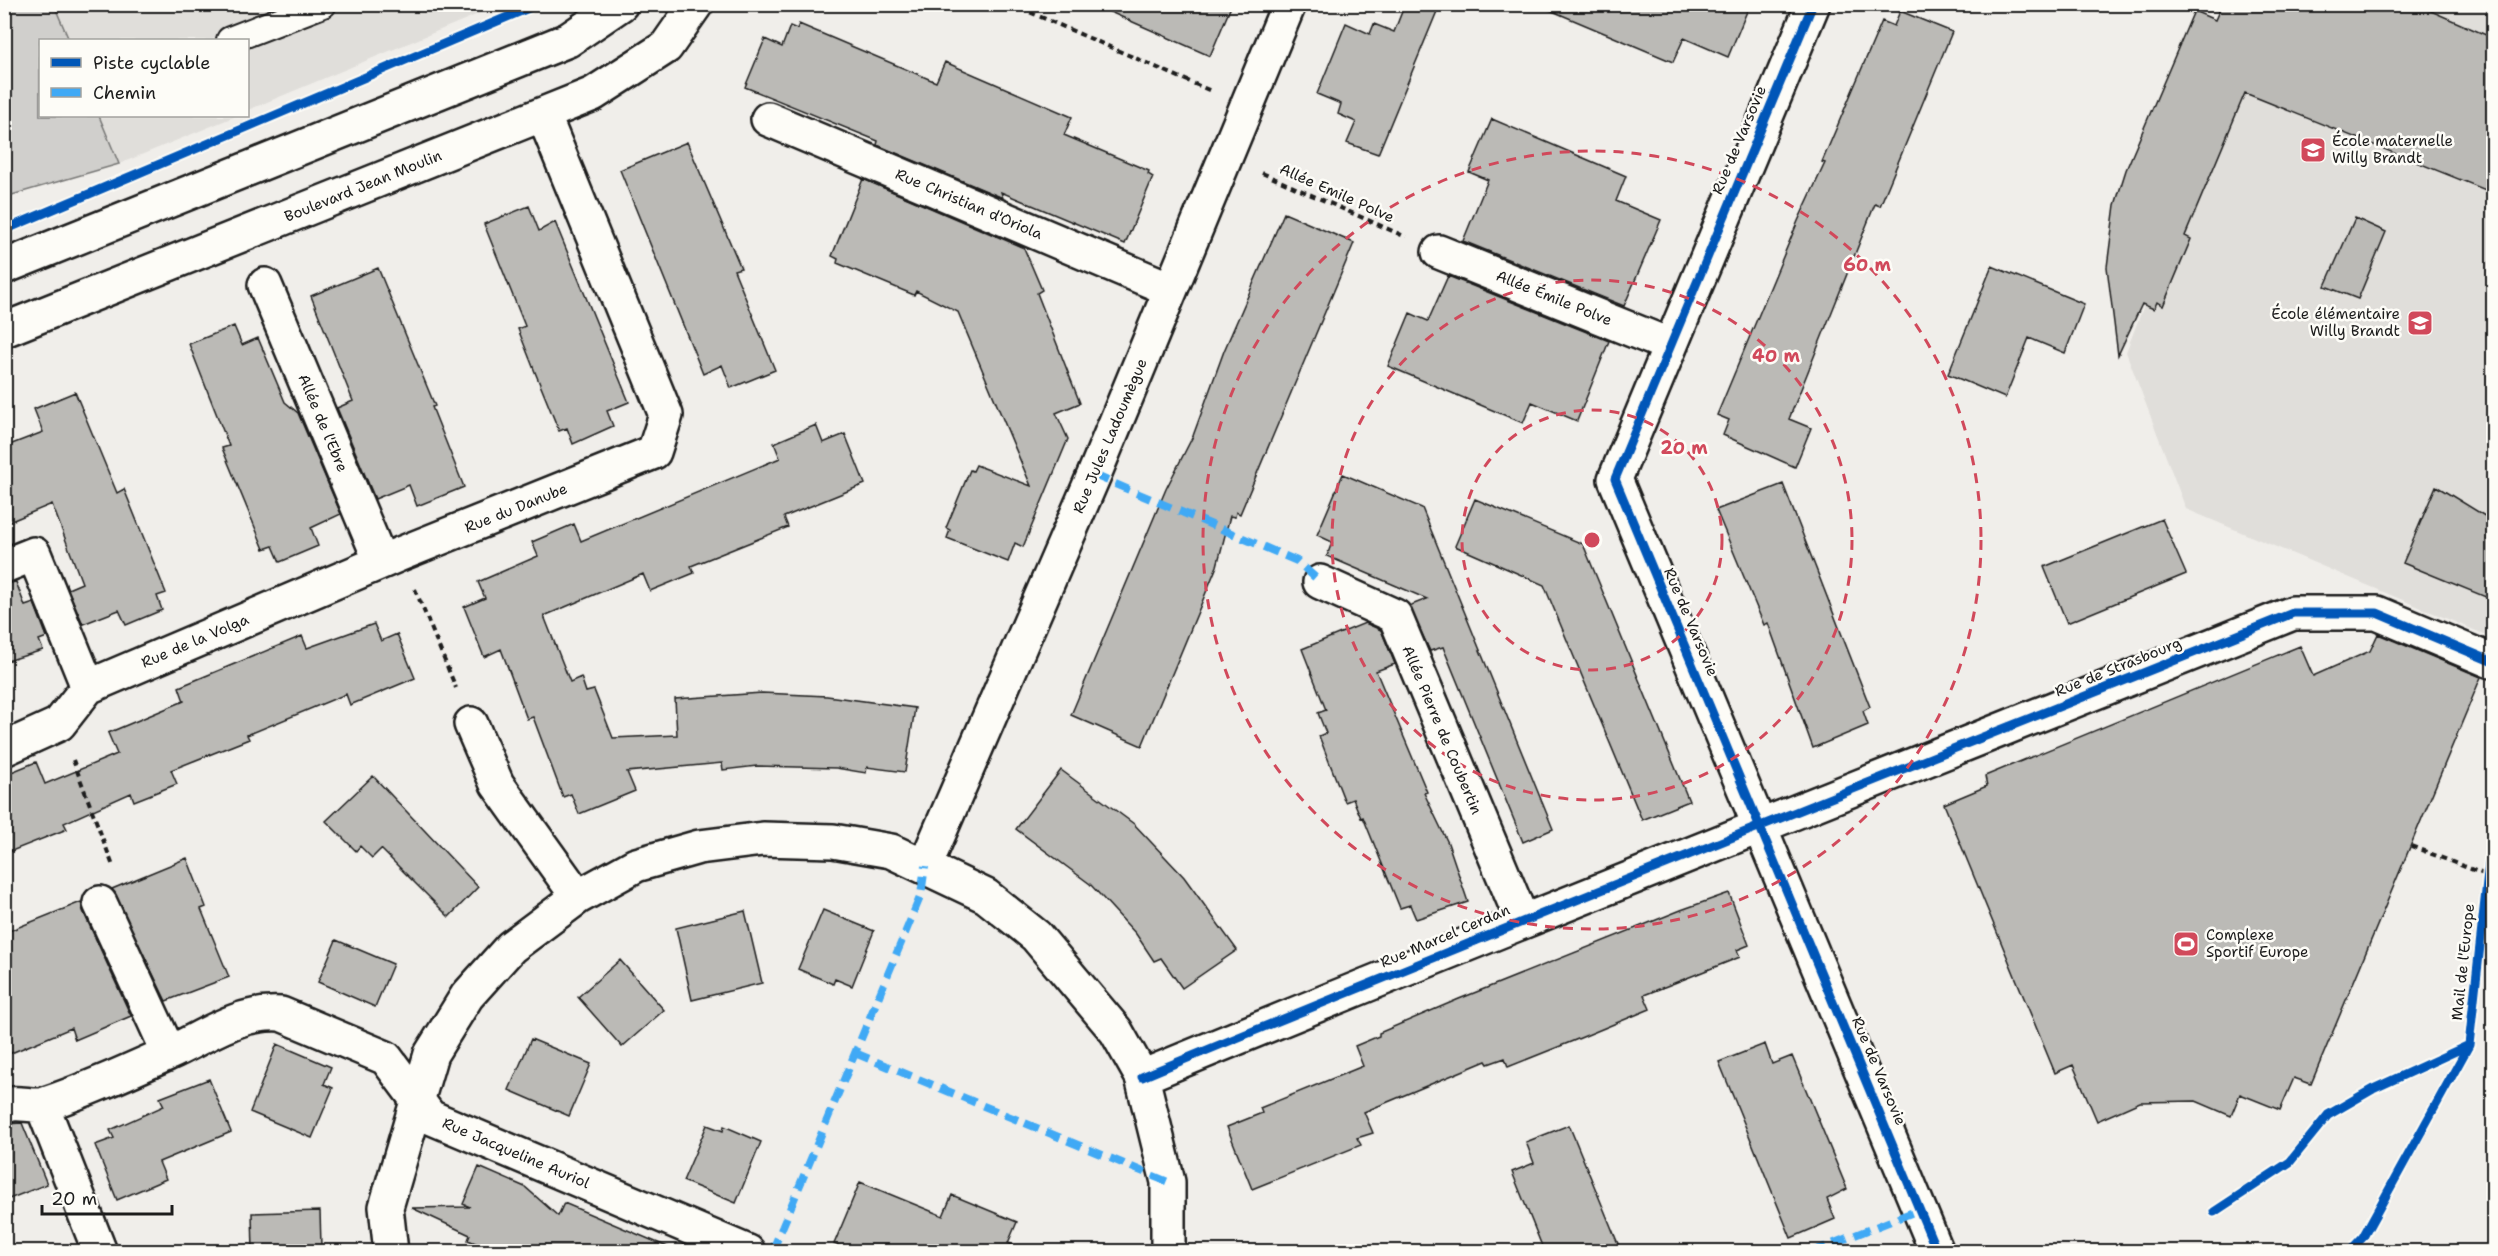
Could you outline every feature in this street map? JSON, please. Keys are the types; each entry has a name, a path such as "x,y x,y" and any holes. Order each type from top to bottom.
{"street":[{"path":"4,267 568,40 621,4"},
{"name":"Boulevard Jean Moulin","path":"4,330 592,94 666,47 696,4"},
{"name":"Rue Jules Ladoumègue","path":"925,866 1094,475 1289,4"},
{"name":"Rue de Varsovie","path":"1813,4 1615,479 1937,1251"},
{"name":"Rue du Danube","path":"391,558 654,452 666,415 543,114"},
{"name":"Rue Christian d'Oriola","path":"768,119 1170,289"},
{"name":"Allée Émile Polve","path":"1439,252 1669,345"},
{"name":"Allée de l'Ebre","path":"265,285 391,558"},
{"path":"4,566 34,554 88,687"},
{"name":"Rue de la Volga","path":"4,748 59,724 88,687 391,558"},
{"name":"Allée Pierre de Coubertin","path":"1320,582 1395,616 1522,920"},
{"name":"Rue de Strasbourg","path":"1761,827 2293,613 2377,613 2491,661"},
{"path":"471,724 496,784 578,897"},
{"name":"Rue Marcel Cerdan","path":"1142,1077 1522,920 1761,827"},
{"path":"391,1251 386,1207 431,1054 467,996 511,947 578,897 636,865 699,847 763,839 833,841 891,851 986,896 1036,936 1116,1031 1142,1077 1168,1182 1167,1251"},
{"path":"100,903 169,1053"},
{"name":"Rue Jacqueline Auriol","path":"4,1106 12,1102 42,1105 169,1053 242,1018 266,1013 281,1014 386,1059 430,1117 748,1251"},
{"path":"42,1105 100,1251"}],"lane":[{"path":"233,39 323,4"}],"path":[{"path":"1011,4 1246,106"},
{"path":"391,558 471,724"},
{"path":"59,724 114,868 100,903"},
{"path":"2411,846 2493,878"},
{"path":"2362,1237 2367,1251"}],"shaded area":[{"path":"5,4 54,5 69,39 39,39 39,117 99,117 119,164 5,197"},
{"name":"École élémentaire Willy Brandt","path":"2476,4 2493,12 2493,638 2186,509 2126,352 2148,295 2272,5"},
{"path":"5,5 500,5 249,110 249,39 39,39 39,117 234,117 119,164 5,195"}],"building":[{"path":"1092,4 1232,4 1210,56"},
{"path":"1405,4 1440,4 1378,154 1347,143 1356,122 1338,114 1341,104 1317,94 1346,23 1370,34 1374,24 1394,32"},
{"path":"1750,4 1728,57 1684,38 1673,62 1538,5"},
{"path":"2222,4 2415,4 2493,38 2493,193 2245,93 2185,236 2191,239 2163,306 2157,302 2154,309 2142,304 2118,355 2107,267 2115,205 2126,170 2194,11 2215,20"},
{"path":"1900,11 1952,32 1880,206 1875,204 1789,419 1811,428 1795,467 1723,435 1729,420 1717,415 1798,221 1825,163 1822,162 1882,21 1894,26"},
{"path":"799,24 936,82 945,62 1072,117 1064,135 1149,171 1148,174 1153,177 1125,244 1001,192 1003,198 877,145 878,141 745,87 765,39 782,47 790,26 797,29"},
{"path":"1492,119 1626,176 1616,201 1661,220 1624,306 1463,241 1488,180 1469,172"},
{"path":"687,142 741,268 734,270 775,370 731,388 722,365 703,374 620,170"},
{"path":"863,179 1024,248 1042,290 1037,293 1080,403 1056,413 1068,439 1023,547 1015,543 1008,562 947,538 950,530 946,528 970,470 973,471 976,465 1031,486 958,312 916,291 914,295 837,263 838,259 832,256"},
{"path":"529,206 539,231 555,222 629,402 607,411 613,426 573,444 567,428 559,431 535,372 518,329 525,326 484,224"},
{"path":"1284,213 1354,243 1240,514 1236,512 1235,517 1230,516 1217,566 1142,746 1071,715 1166,489 1193,436 1224,351"},
{"path":"2355,218 2386,232 2358,299 2325,286"},
{"path":"1992,266 2084,304 2065,353 2029,338 2005,398 1948,374"},
{"path":"378,268 435,406 432,407 464,487 417,506 409,485 375,499 337,408 353,401 311,296"},
{"path":"1448,276 1609,341 1577,421 1532,402 1523,423 1388,366 1410,313 1428,321"},
{"path":"234,326 242,345 258,338 285,402 298,413 341,514 311,528 318,546 280,562 273,546 264,549 222,448 229,446 189,344"},
{"path":"75,392 117,493 124,489 166,593 157,596 162,610 126,625 119,610 83,624 68,589 82,583 52,504 4,524 4,447 43,432 34,409"},
{"path":"816,425 823,443 845,434 865,484 784,517 788,527 691,566 694,573 650,591 643,574 544,616 570,682 581,677 586,692 594,690 613,738 677,735 675,699 762,693 827,696 915,708 905,772 867,767 866,773 836,768 757,766 723,770 722,763 627,772 635,791 579,814 571,794 563,797 533,717 527,719 501,649 484,657 464,607 485,598 478,582 538,556 532,542 574,524 581,541 780,458 774,443"},
{"path":"1343,474 1422,508 1553,829 1523,842 1443,647 1430,651 1409,606 1427,599 1327,556 1332,542 1317,535"},
{"path":"1783,484 1870,707 1863,711 1868,725 1813,748 1768,623 1764,625 1716,510"},
{"path":"2436,486 2493,521 2493,600 2403,563"},
{"path":"1475,499 1583,544 1689,801 1642,820 1544,585 1455,546"},
{"path":"2162,519 2186,574 2067,623 2044,567"},
{"path":"16,582 25,606 34,603 47,637 39,640 43,650 4,662 4,584"},
{"path":"1365,623 1381,630 1395,664 1376,671 1427,792 1424,793 1448,843 1468,902 1416,919 1410,905 1400,908 1363,817 1361,818 1353,799 1345,802 1319,736 1326,733 1318,713 1326,710 1302,649"},
{"path":"374,624 381,641 397,634 415,678 350,705 346,694 247,735 249,739 171,770 177,784 134,801 131,793 64,823 67,829 4,854 4,775 36,762 45,784 117,754 108,733 184,701 179,687 302,636 307,648"},
{"name":"Complexe Sportif Europe","path":"2378,634 2481,677 2311,1084 2294,1078 2280,1110 2240,1094 2231,1116 2196,1101 2140,1102 2097,1121 2073,1065 2055,1073 1944,804 1987,786 1985,776 2300,646 2313,676 2370,651"},
{"path":"1061,770 1134,824 1184,877 1237,950 1182,988 1161,958 1154,961 1136,934 1090,884 1016,829"},
{"path":"373,776 478,887 449,917 381,849 372,858 360,846 356,851 326,821"},
{"path":"187,858 206,907 201,909 229,977 166,1001 112,889"},
{"path":"1729,893 1749,945 1737,950 1740,957 1644,995 1650,1009 1573,1041 1508,1067 1505,1058 1488,1064 1486,1061 1364,1112 1373,1133 1357,1138 1361,1145 1252,1189 1227,1127 1262,1113 1260,1108 1363,1066 1355,1046 1379,1036 1379,1033 1459,999"},
{"path":"81,902 131,1016 75,1040 71,1028 4,1056 4,933"},
{"path":"823,910 874,931 852,986 835,979 833,984 798,969"},
{"path":"745,911 762,983 692,1000 676,928"},
{"path":"336,940 393,964 375,1007 318,982"},
{"path":"620,960 664,1010 622,1047 578,997"},
{"path":"531,1039 591,1064 569,1116 509,1090"},
{"path":"277,1044 331,1067 324,1084 333,1088 312,1138 250,1112"},
{"path":"1765,1044 1772,1064 1792,1056 1847,1189 1827,1199 1835,1219 1791,1238 1719,1062"},
{"path":"209,1079 231,1132 159,1162 166,1179 117,1200 95,1145 114,1138 110,1130 164,1106 160,1098"},
{"path":"22,1123 47,1184 4,1201 4,1124"},
{"path":"707,1125 723,1131 724,1126 761,1142 736,1203 683,1181"},
{"path":"1569,1125 1621,1251 1544,1251 1512,1172 1534,1163 1526,1142"},
{"path":"479,1167 525,1187 558,1216 564,1203 677,1251 495,1251 468,1240 470,1235 412,1208 470,1207 463,1204"},
{"path":"860,1182 943,1216 952,1195 1017,1222 1008,1243 1027,1251 853,1251 834,1244"},
{"path":"320,1211 321,1246 310,1246 311,1251 253,1251 252,1213"}],"marked path":[{"path":"1094,475 1297,561 1320,582"},
{"path":"772,1252 921,895 925,866"},
{"path":"855,1053 1168,1182"},
{"path":"1812,1252 1921,1209"}],"cycle path":[{"path":"4,230 538,4"},
{"path":"1813,4 1615,479 1937,1252"},
{"path":"1142,1077 1573,901 2293,613 2377,613 2491,661"},
{"name":"Mail de l'Europe","path":"2349,1252 2363,1237 2469,1045 2490,855 2494,848"},
{"path":"2214,1212 2290,1162 2328,1115 2373,1089 2469,1045"}],"place":[{"name":"École maternelle Willy Brandt","path":"2313,150"},
{"name":"École élémentaire Willy Brandt","path":"2420,323"},
{"name":"Complexe Sportif Europe","path":"2186,944"}]}
